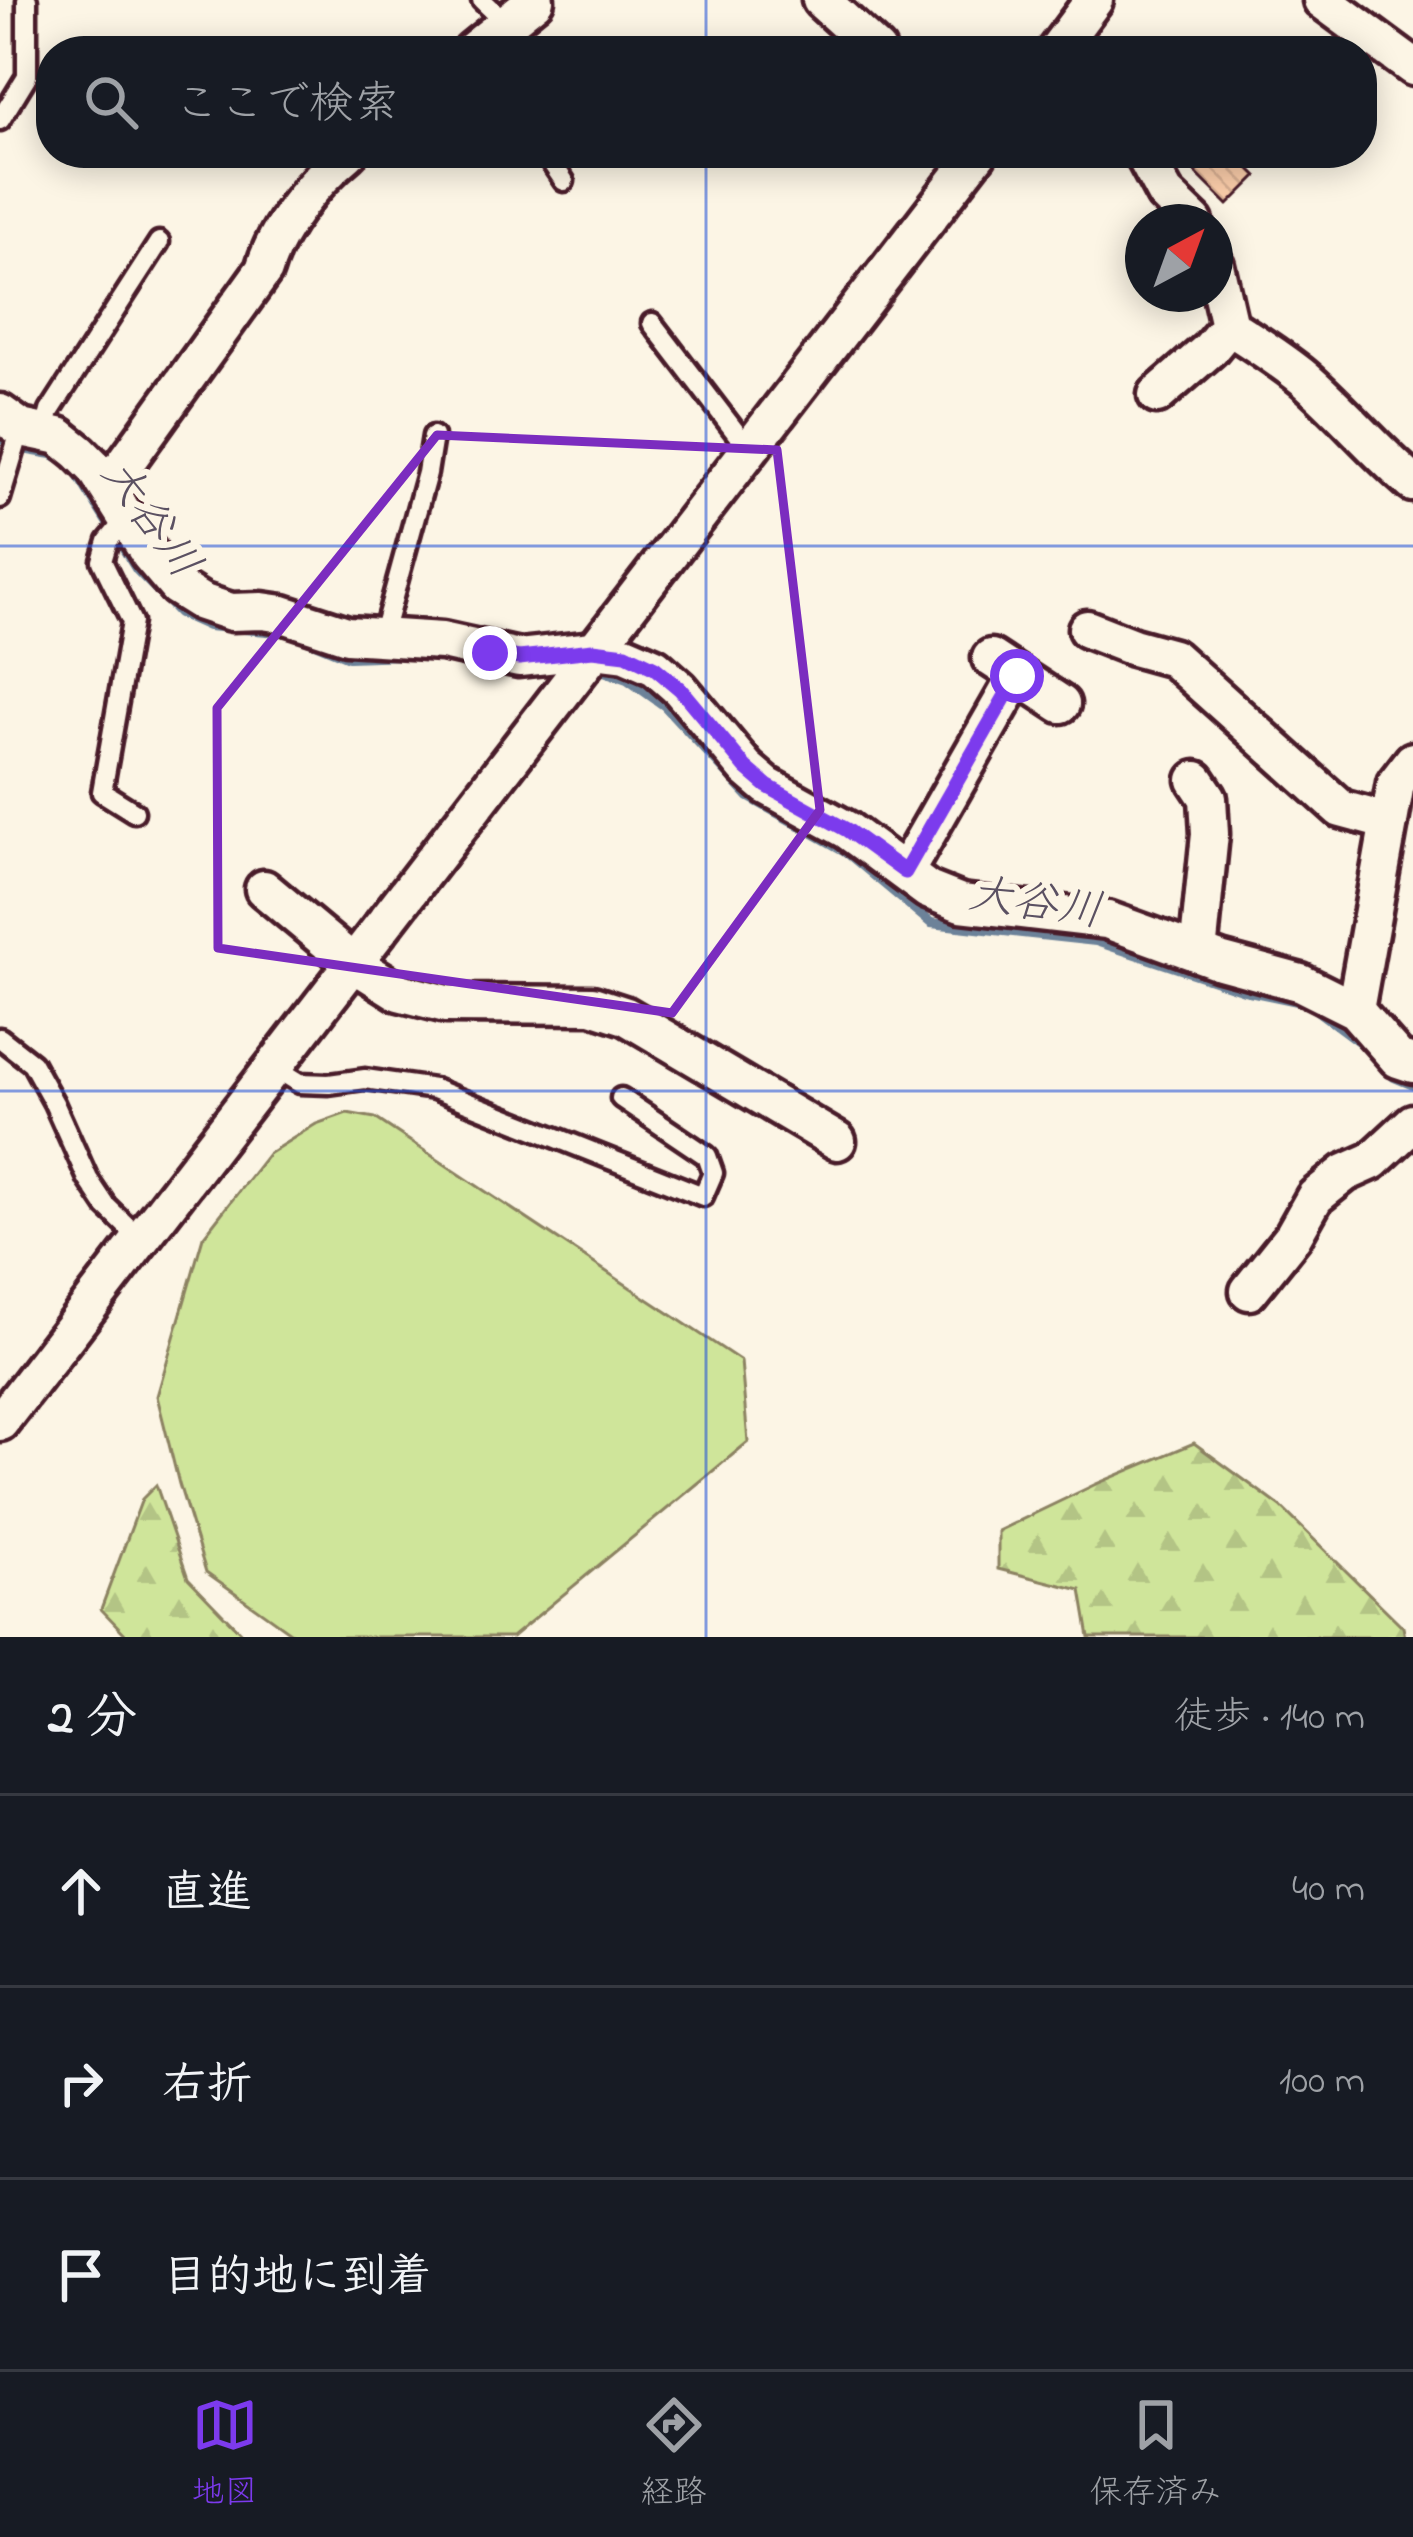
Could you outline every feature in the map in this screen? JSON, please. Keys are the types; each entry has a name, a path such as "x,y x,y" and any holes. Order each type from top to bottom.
{"street":[{"path":"821,0 861,36"},
{"path":"1067,36 1094,0"},
{"path":"1322,0 1370,36"},
{"path":"485,36 508,8"},
{"path":"1377,41 1413,68"},
{"path":"117,503 264,270 269,250 329,168"},
{"path":"0,1422 967,168"},
{"path":"1151,168 1175,204"},
{"path":"1226,312 1229,326 1308,382 1413,483"},
{"path":"1157,395 1229,326"},
{"path":"22,425 58,436 80,452 95,468 148,554 177,586 201,602 231,612 283,614 346,635 442,641 519,658 626,654 655,668 680,689 746,768 767,786 847,830 928,890 961,903 1107,920 1301,983 1355,1010 1398,1059 1413,1064"},
{"path":"1088,628 1173,658 1341,809 1389,822"},
{"path":"905,872 1004,667 1061,704"},
{"path":"1355,1010 1396,783 1413,761"},
{"path":"1196,780 1208,798 1210,834 1198,953"},
{"path":"264,889 353,963 399,992 446,1004 592,1005 626,1016 837,1141"},
{"path":"1249,1291 1293,1236 1315,1197 1345,1173 1372,1161 1413,1123"}],"lane":[{"path":"0,120 27,76 27,0"},
{"path":"555,168 564,181"},
{"path":"0,498 22,425 50,412 159,242"},
{"path":"652,323 750,451"},
{"path":"382,637 428,473 433,436"},
{"path":"117,503 102,561 132,622 102,792 134,812"},
{"path":"0,1038 32,1063 88,1179 106,1206 140,1239"},
{"path":"274,1066 300,1083 365,1079 434,1089 704,1196 713,1173 707,1156 621,1098"}],"highlighted area":[{"path":"437,435 777,450 820,810 672,1013 218,948 217,708"}],"green space":[{"path":"347,1113 375,1118 741,1361 748,1442 512,1637 297,1637 206,1572 157,1396 203,1237 268,1154 316,1124"},
{"path":"1194,1443 1281,1507 1403,1627 1405,1637 1089,1637 1081,1590 998,1569 998,1531"},
{"path":"156,1485 188,1578 245,1637 128,1637 101,1609 142,1499"}],"building":[{"path":"1199,168 1249,168 1257,176 1227,204 1195,172"}],"waterway":[{"name":"大谷川","path":"0,438 17,448 52,454 72,466 137,570 179,613 208,626 290,633 348,657 406,655"},
{"name":"大谷川","path":"592,671 627,679 665,706 749,797 845,851 931,923 1096,941 1244,990 1307,1003 1365,1046"},
{"name":"大谷川","path":"1386,1068 1413,1085"}],"route":[{"path":"490,653 519,658 593,650 626,654 655,668 680,689 746,768 767,786 847,830 905,872 1017,676"}]}
